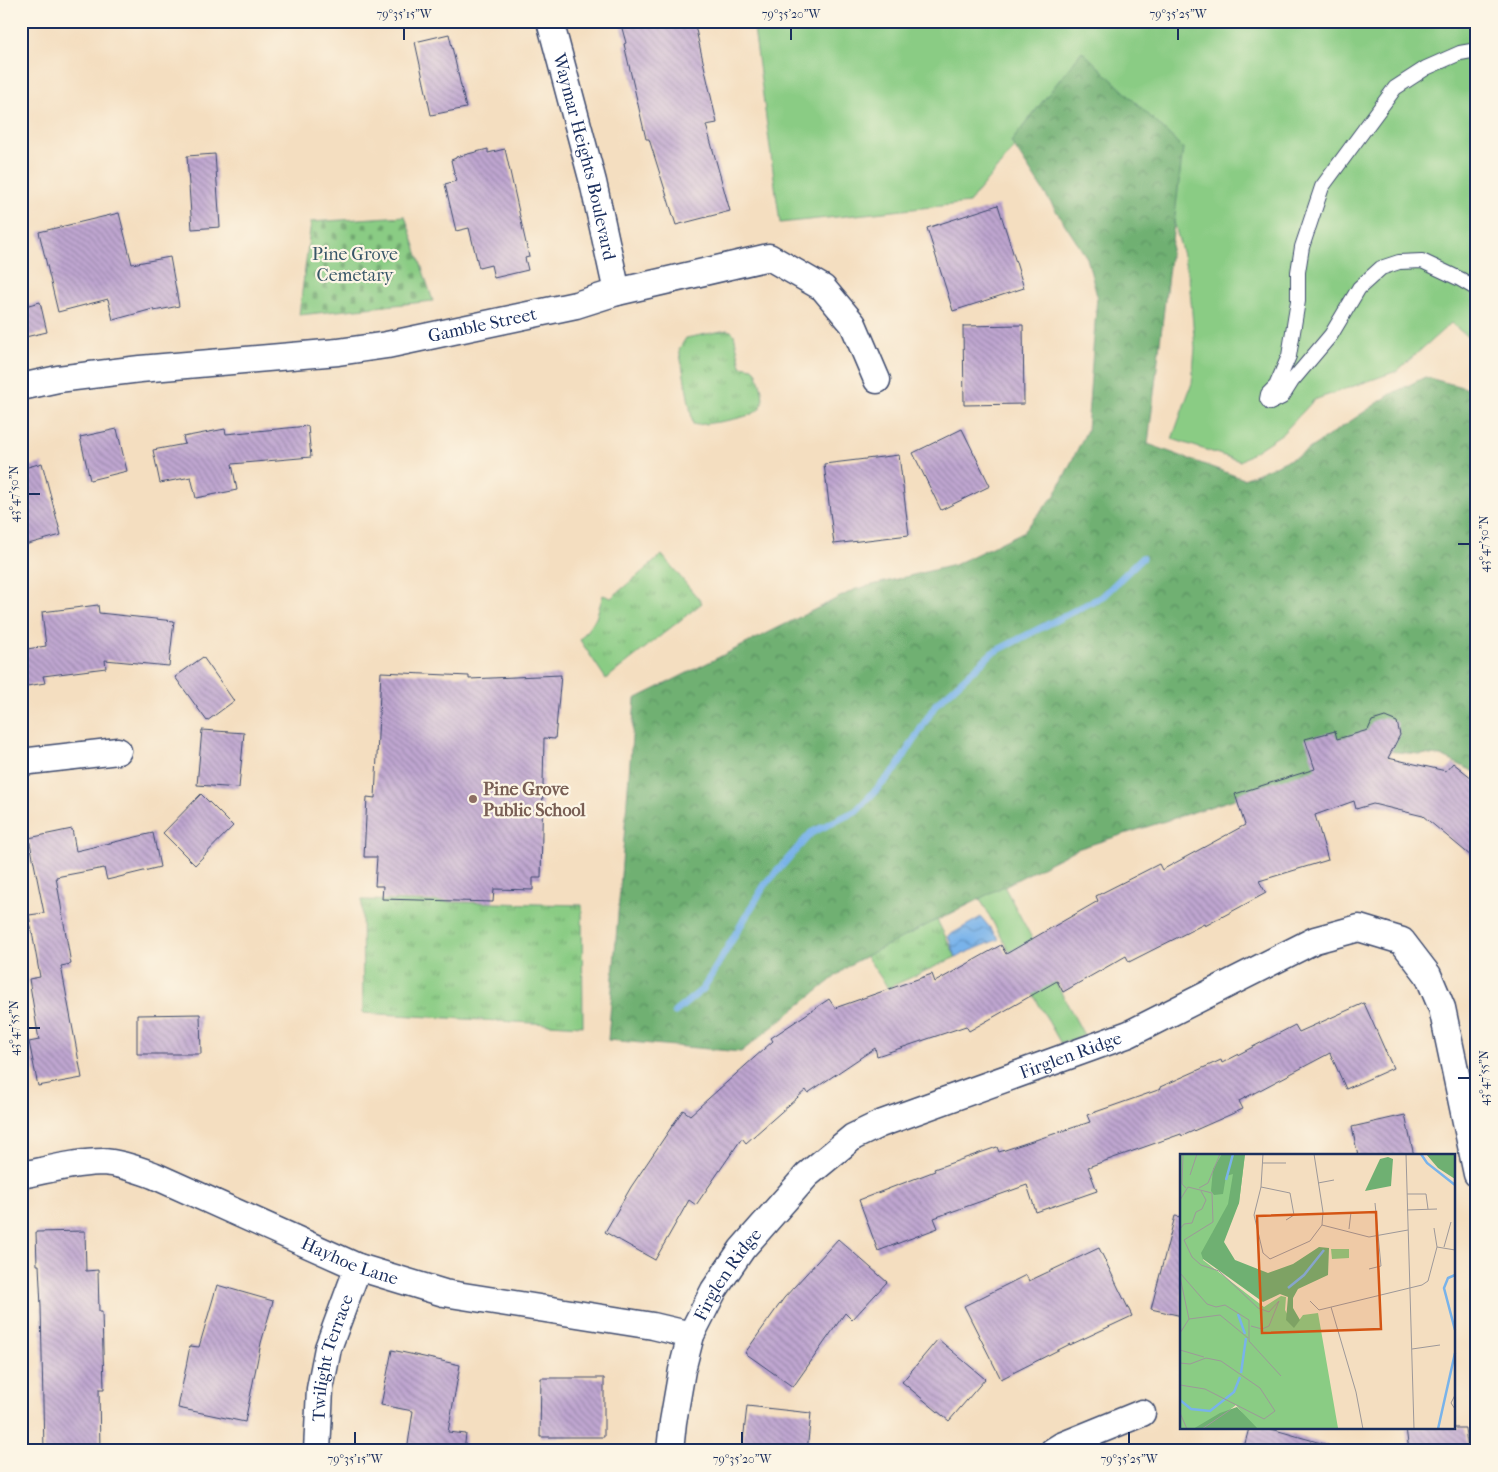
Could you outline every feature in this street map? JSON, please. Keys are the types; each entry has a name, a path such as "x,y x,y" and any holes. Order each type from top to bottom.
{"street":[{"name":"Waymar Heights Boulevard","path":"550,21 593,182 617,292"},
{"name":"Gamble Street","path":"21,386 58,379 131,370 387,346 576,305 617,292 769,257 823,288 853,324 877,380"},
{"path":"21,762 118,751"},
{"name":"Firglen Ridge","path":"670,1451 680,1378 691,1335 714,1290 742,1249 807,1175 853,1137 880,1124 1129,1034 1315,940 1359,928 1402,940 1428,975 1442,1008 1477,1174"},
{"name":"Hayhoe Lane","path":"21,1175 105,1162 136,1169 358,1267 444,1293 653,1326 691,1335"},
{"name":"Twilight Terrace","path":"316,1451 320,1388 328,1348 358,1267"},
{"path":"1053,1451 1142,1413"}],"lane":[{"path":"1477,50 1460,53 1426,68 1395,88 1322,187 1302,247 1298,272 1298,301 1289,356 1276,386 1268,394 1267,398 1270,402 1282,397 1292,381 1331,335 1360,288 1380,268 1399,262 1422,261 1477,289"}],"green space":[{"path":"753,21 1477,21 1477,345 1451,323 1397,371 1314,400 1283,433 1240,461 1172,439 1192,383 1195,348 1189,278 1172,214 1087,58 969,203 780,223"},
{"path":"1082,51 1183,148 1148,444 1244,479 1300,455 1391,394 1425,377 1470,389 1477,395 1477,773 1441,756 1386,751 1077,849 851,964 741,1052 608,1040 635,699 856,589 954,565 1023,532 1055,495 1087,430 1097,296 1087,258 1011,142"},
{"name":"Pine Grove Cemetary","path":"405,216 433,301 299,315 311,222"},
{"path":"727,330 734,334 741,366 753,368 756,371 762,390 762,404 756,412 740,418 721,422 693,424 679,349 686,338"},
{"path":"662,555 702,603 606,679 580,640 596,618 603,595 611,598"},
{"path":"991,830 1004,886 1084,1035 1061,1044 980,899 866,956"},
{"path":"362,900 582,905 583,1026 363,1013"},
{"path":"937,920 956,957 888,988 866,956"}],"water":[{"path":"981,917 999,939 956,957 948,936"}],"building":[{"path":"620,21 694,21 717,123 706,125 730,211 676,225 649,139 646,139"},
{"path":"449,34 466,108 431,115 415,42"},
{"path":"488,149 488,153 505,149 529,257 525,258 528,270 494,278 491,265 479,268 469,228 456,231 445,184 456,181 451,160"},
{"path":"215,154 220,227 192,229 187,156"},
{"path":"998,205 1024,288 953,311 927,228"},
{"path":"119,213 132,264 170,257 179,306 154,311 153,309 113,320 108,299 58,312 39,232"},
{"path":"40,302 47,332 21,338 21,307"},
{"path":"1023,325 1024,404 964,405 963,326"},
{"path":"308,426 311,457 232,464 237,490 196,498 191,477 160,483 153,450 185,444 183,437 225,429 226,434"},
{"path":"117,429 127,471 90,480 80,437"},
{"path":"962,429 990,486 941,510 913,453"},
{"path":"899,455 909,535 834,544 824,464"},
{"path":"42,463 61,535 21,546 21,469"},
{"path":"98,605 99,613 174,621 169,666 105,660 106,668 43,676 45,683 21,687 21,650 46,646 42,612"},
{"path":"203,657 234,701 207,721 175,677"},
{"path":"381,672 469,676 469,679 561,675 555,739 544,738 541,878 533,878 533,890 494,889 493,902 382,899 383,886 375,886 377,857 364,857 367,797 375,798"},
{"path":"1385,717 1397,722 1400,735 1388,758 1446,771 1453,763 1477,782 1477,861 1423,816 1373,804 1356,809 1354,801 1315,815 1328,860 1259,881 1266,893 1205,926 1204,924 1129,962 1126,956 1063,992 1057,981 969,1031 966,1026 877,1056 875,1048 808,1093 806,1090 746,1143 742,1138 696,1205 689,1200 655,1260 605,1232 631,1187 683,1110 690,1115 773,1041 771,1038 829,999 835,1008 932,974 935,982 1001,945 1006,954 1098,901 1096,896 1159,864 1162,870 1245,825 1235,794 1315,769 1305,739 1335,731 1337,739 1368,730 1372,721"},
{"path":"202,730 244,733 239,788 197,785"},
{"path":"201,794 233,826 195,865 163,833"},
{"path":"72,829 76,851 153,833 160,867 107,880 104,868 56,877 71,964 61,966 82,1078 38,1086 29,1042 39,1040 29,979 40,977 29,915 44,913 29,838"},
{"path":"1364,1003 1393,1068 1346,1089 1330,1053 1239,1101 1243,1109 1182,1136 1181,1134 1088,1167 1097,1191 1036,1212 1027,1185 934,1218 938,1228 878,1251 859,1200 935,1171 934,1169 997,1147 999,1152 1090,1122 1087,1115 1161,1089 1160,1087 1221,1060 1222,1063 1295,1025 1299,1032"},
{"path":"200,1014 201,1054 137,1054 137,1015"},
{"path":"1405,1115 1414,1154 1358,1154 1352,1127"},
{"path":"1175,1216 1180,1217 1180,1316 1151,1309"},
{"path":"85,1231 86,1271 98,1270 99,1312 102,1312 104,1389 99,1389 100,1451 44,1451 41,1307 36,1232"},
{"path":"838,1239 887,1282 852,1320 845,1313 793,1387 745,1353 784,1298"},
{"path":"1099,1248 1132,1316 1070,1344 1001,1379 964,1306 1026,1275 1029,1281"},
{"path":"217,1285 273,1301 261,1343 245,1422 178,1408 190,1346 199,1347"},
{"path":"938,1339 985,1379 949,1421 902,1382"},
{"path":"392,1350 460,1365 448,1432 466,1434 464,1451 407,1451 413,1411 381,1405"},
{"path":"541,1378 604,1378 604,1437 540,1437"},
{"path":"747,1406 811,1413 807,1451 742,1451"},
{"path":"1456,1428 1465,1428 1468,1451 1409,1451 1406,1430 1456,1430"},
{"path":"1248,1430 1275,1430 1328,1445 1328,1451 1243,1451"}],"waterway":[{"path":"675,1012 703,989 764,886 811,833 856,811 896,769 936,704 992,653 1103,596 1142,558"}],"place":[{"name":"Pine Grove Public School","path":"473,799"}]}
